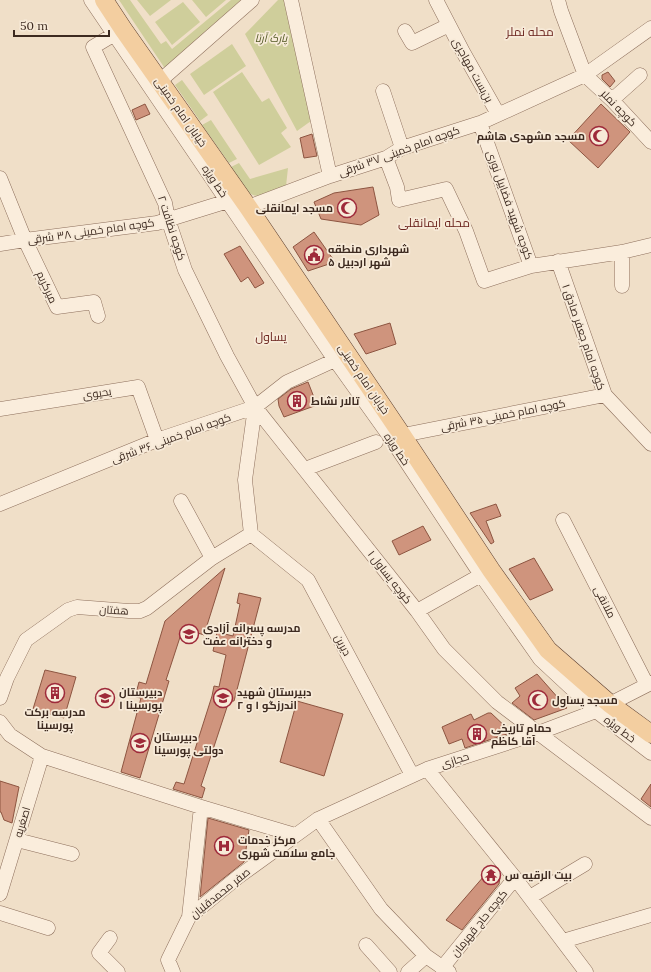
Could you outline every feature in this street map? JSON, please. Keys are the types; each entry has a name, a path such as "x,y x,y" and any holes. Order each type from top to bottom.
{"main road":[{"name":"خیابان امام خمینی","path":"104,0 119,32 156,85 248,207 341,356 548,650 603,708 651,734"}],"street":[{"path":"91,0 119,32"},
{"path":"156,85 252,0"},
{"path":"290,0 330,176"},
{"name":"بن‌بست مهاجری","path":"436,0 498,114"},
{"path":"558,0 585,75"},
{"name":"بن‌بست مهاجری","path":"405,31 412,43 449,25"},
{"name":"کوچه امام خمینی ۳۷ شرقی","path":"248,207 330,176 386,158 402,148 480,122 585,75 651,28"},
{"name":"کوچه نظافت ۲","path":"119,32 93,47 165,203 168,219 185,270 227,356 255,407"},
{"name":"کوچه نملر","path":"585,75 649,138"},
{"path":"612,100 640,75"},
{"name":"خط ویژه","path":"156,85 228,201 341,356"},
{"path":"383,91 402,148"},
{"name":"کوچه شهید فضاییل نوری","path":"480,122 531,266"},
{"path":"386,158 397,187 400,200 446,189 466,231 484,281 531,266 622,252 651,245"},
{"path":"0,178 25,240"},
{"path":"228,201 248,207"},
{"name":"کوچه امام خمینی ۳۸ شرقی","path":"0,244 157,223 228,201"},
{"name":"میرکریم","path":"25,240 57,307 94,302 98,316"},
{"path":"622,252 622,286"},
{"name":"کوچه امام جعفر صادق ۱","path":"558,261 605,395 651,444"},
{"name":"کوچه امام خمینی ۳۶ شرقی","path":"0,504 157,440 255,407 287,382 341,356"},
{"name":"یحیوی","path":"0,409 138,387 157,440"},
{"name":"کوچه امام خمینی ۳۵ شرقی","path":"396,436 605,395"},
{"path":"251,534 245,480 255,407"},
{"name":"کوچه یساول ۱","path":"255,407 417,611 444,649 497,702 651,818"},
{"name":"خط ویژه","path":"396,436 481,575 540,659 603,708 651,753"},
{"path":"305,469 376,442"},
{"path":"181,501 212,558"},
{"name":"ملانقی","path":"563,520 649,684"},
{"name":"هفتان","path":"0,698 4,676 26,640 68,610 77,607 129,612 140,611 147,608 212,558 251,534"},
{"name":"دیرین","path":"251,534 308,580 412,775"},
{"path":"417,611 481,575"},
{"name":"حجازی","path":"318,819 412,775 538,733 603,708 649,684"},
{"path":"0,722 10,735 42,756 201,807 295,835"},
{"name":"اصغریه","path":"1,890 42,756"},
{"path":"427,769 530,897 586,972"},
{"path":"189,917 201,807"},
{"path":"318,819 381,909 426,956 446,970"},
{"name":"صفر محمدقلیان","path":"173,972 168,960 189,917 238,877 318,819"},
{"path":"17,840 72,854"},
{"path":"530,897 585,864"},
{"name":"کوچه حاج قهرمان","path":"446,970 515,878"},
{"path":"0,913 48,928"},
{"path":"563,941 651,915"},
{"path":"110,938 99,953 118,972"},
{"path":"366,945 390,972"},
{"path":"408,972 426,956"}],"green space":[{"path":"119,0 130,0 161,44 166,41 172,49 231,0 241,0 166,70"},
{"path":"137,0 171,0 150,16"},
{"path":"192,0 226,0 206,17"},
{"name":"پارک آرتا","path":"278,0 284,0 311,121 297,131 245,34"},
{"path":"183,2 200,22 172,45 155,22"},
{"name":"پارک آرتا","path":"232,44 246,66 204,95 190,74"},
{"path":"242,72 262,102 269,98 287,128 281,133 291,147 259,165 213,92"},
{"path":"182,80 208,115 200,121 175,85"},
{"path":"211,120 237,159 229,163 202,125"},
{"path":"239,163 250,179 288,168 286,186 265,195 254,195 242,186 231,167"}],"building":[{"path":"608,72 615,81 610,87 602,79 602,75"},
{"path":"145,104 150,114 136,120 132,110"},
{"name":"مسجد مشهدی هاشم","path":"601,104 630,132 598,168 568,140"},
{"path":"312,134 317,156 304,158 300,138"},
{"name":"مسجد ایمانقلی","path":"373,187 379,215 361,225 321,219 314,202 334,193"},
{"name":"شهرداری منطقه ۵ شهر اردبیل","path":"314,232 335,262 308,271 293,247"},
{"path":"240,246 264,283 255,288 248,277 241,282 224,254"},
{"path":"390,323 396,344 366,354 354,334"},
{"name":"تالار نشاط","path":"308,382 317,405 284,417 279,406 278,399 291,389"},
{"path":"496,504 501,516 486,521 494,542 491,544 470,513"},
{"path":"423,526 431,540 399,555 392,541"},
{"path":"534,558 553,590 530,600 509,569"},
{"path":"225,568 204,635 183,628 166,680 169,681 140,778 121,772 141,698 135,697 139,682 146,684 165,621"},
{"name":"دبیرستان شهید اندرزگو ۱ و ۲","path":"239,593 261,598 234,701 229,701 201,786 205,788 202,798 173,789 176,782 184,784 214,686 219,687 226,655 213,651 217,632 233,636 240,604 237,603"},
{"name":"مدرسه برکت پورسینا","path":"45,670 76,677 64,718 33,709"},
{"name":"مسجد یساول","path":"537,674 567,708 534,720 512,703 520,696 515,688"},
{"path":"297,701 343,714 324,776 280,762"},
{"name":"حمام تاریخی آقا کاظم","path":"491,713 510,731 510,733 465,748 462,739 449,744 442,727 471,714 474,720"},
{"path":"0,781 19,787 12,823 4,820 0,812"},
{"path":"651,784 651,807 641,799"},
{"name":"مرکز خدمات جامع سلامت شهری","path":"208,818 249,830 244,862 200,897"},
{"path":"491,868 500,877 499,884 462,930 446,920"}],"place":[{"name":"مسجد مشهدی هاشم","path":"599,136"},
{"name":"مسجد ایمانقلی","path":"347,208"},
{"name":"شهرداری منطقه ۵ شهر اردبیل","path":"314,255"},
{"name":"تالار نشاط","path":"297,401"},
{"name":"مدرسه پسرانه آزادی و دخترانه عفت","path":"189,634"},
{"name":"مدرسه برکت پورسینا","path":"55,693"},
{"name":"دبیرستان پورسینا ۱","path":"105,698"},
{"name":"دبیرستان شهید اندرزگو ۱ و ۲","path":"223,698"},
{"name":"مسجد یساول","path":"538,700"},
{"name":"حمام تاریخی آقا کاظم","path":"477,734"},
{"name":"دبیرستان دولتی پورسینا","path":"140,743"},
{"name":"مرکز خدمات جامع سلامت شهری","path":"224,846"},
{"name":"بیت الرقیه س","path":"491,875"}],"district":[{"name":"محله نملر","path":"530,31"},
{"name":"محله ایمانقلی","path":"434,222"},
{"name":"یساول","path":"271,336"}]}
